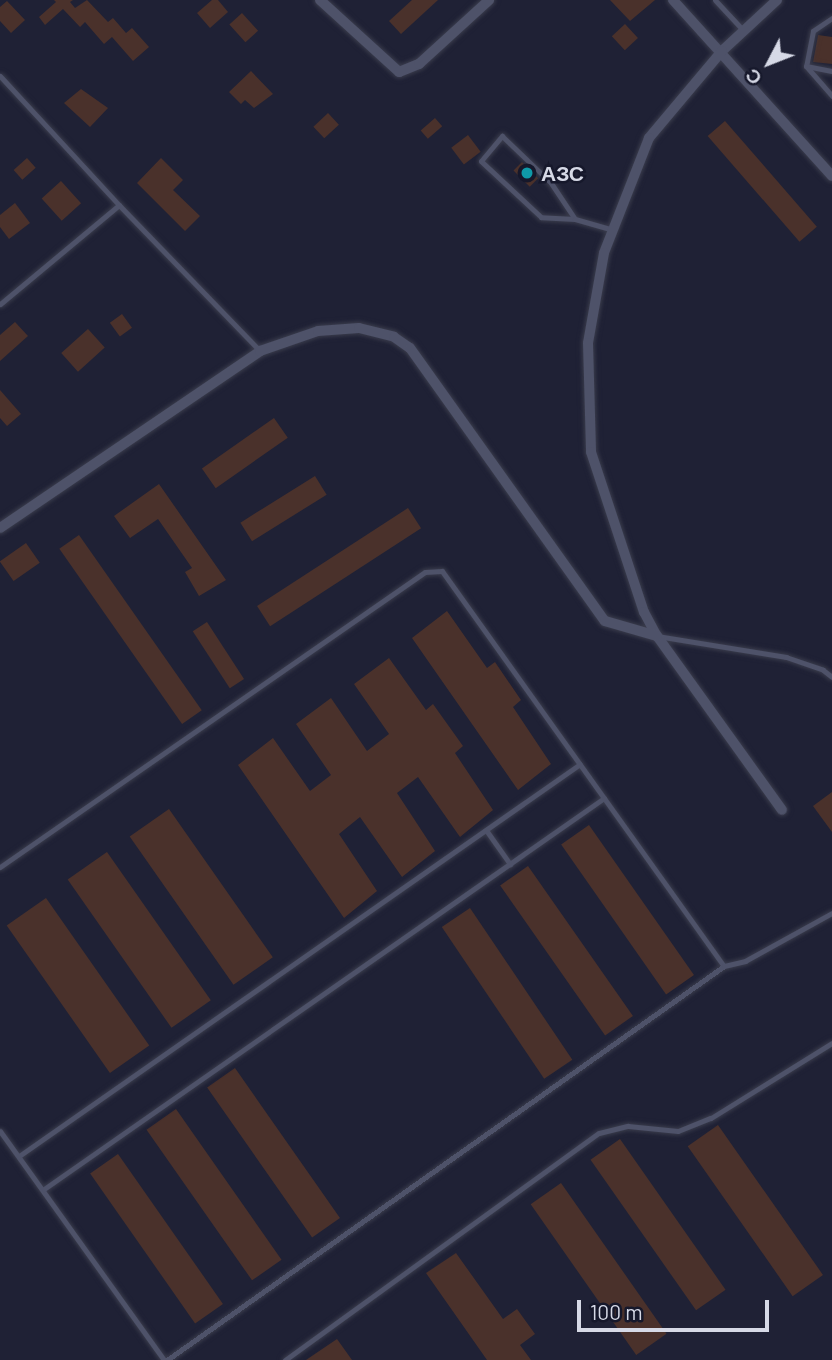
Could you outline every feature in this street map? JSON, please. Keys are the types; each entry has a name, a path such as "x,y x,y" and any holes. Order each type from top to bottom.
{"street":[{"path":"320,0 399,72 419,64 489,0"},
{"path":"673,0 722,51 832,176"},
{"path":"777,0 722,51 649,138 604,253 588,343 591,452 644,612 657,636 782,810"},
{"path":"0,528 260,351 318,331 359,328 394,337 410,348 605,621 657,636"}],"lane":[{"path":"715,0 743,30"},
{"path":"806,66 813,31 832,18"},
{"path":"806,66 832,71"},
{"path":"806,66 832,96"},
{"path":"0,76 119,205 260,351"},
{"path":"575,219 551,183 502,136 481,161 541,216 575,219 613,230"},
{"path":"0,304 119,205"},
{"path":"0,867 425,572 442,571 724,966"},
{"path":"657,636 786,657 823,670 832,677"},
{"path":"19,1156 580,764"},
{"path":"44,1189 604,798"},
{"path":"486,830 509,864"},
{"path":"0,1131 165,1360 724,966 745,961 832,913"},
{"path":"285,1360 599,1133 628,1126 678,1131 711,1118 832,1043"}],"building":[{"path":"54,0 73,0 70,2 75,8 87,0 108,22 113,18 126,33 132,28 149,47 133,61 112,37 104,44 85,22 80,27 63,9 45,25 39,17 56,2"},
{"path":"212,0 218,0 228,12 210,28 197,13"},
{"path":"412,0 438,0 401,34 389,21"},
{"path":"610,0 655,0 630,21"},
{"path":"7,1 25,20 11,33 0,21 0,7"},
{"path":"242,13 258,31 245,42 229,24"},
{"path":"625,24 638,38 625,50 612,36"},
{"path":"818,35 832,37 832,64 813,62"},
{"path":"251,71 273,94 254,108 245,100 241,104 229,92"},
{"path":"81,89 108,108 90,127 64,103"},
{"path":"328,113 339,125 324,138 313,127"},
{"path":"435,118 442,126 428,139 421,130"},
{"path":"725,121 817,227 799,242 708,136"},
{"path":"468,135 481,152 464,164 451,148"},
{"path":"27,158 36,168 22,180 14,170"},
{"path":"161,158 183,180 173,190 200,216 185,231 137,183"},
{"name":"АЗС","path":"522,162 538,178 530,187 514,170"},
{"path":"61,181 81,203 62,221 42,198"},
{"path":"15,203 30,223 9,239 0,227 0,215"},
{"path":"122,314 132,328 120,337 110,323"},
{"path":"15,322 28,336 0,361 0,335"},
{"path":"88,329 105,348 78,372 61,353"},
{"path":"0,390 21,414 7,426 0,418"},
{"path":"274,418 288,438 216,488 202,468"},
{"path":"315,476 327,495 252,541 240,523"},
{"path":"159,484 226,580 199,596 185,572 192,568 158,519 130,538 114,516"},
{"path":"408,508 421,528 270,626 257,606"},
{"path":"79,535 202,710 182,724 59,549"},
{"path":"26,543 40,563 14,581 0,561"},
{"path":"447,611 487,668 495,662 521,700 513,707 551,764 518,790 412,638"},
{"path":"207,622 244,679 230,688 193,631"},
{"path":"389,658 426,710 433,704 463,746 455,753 493,810 460,837 418,777 397,793 435,851 402,877 360,817 339,834 377,891 344,918 238,765 273,738 310,791 331,775 296,724 331,698 367,751 389,734 354,684"},
{"path":"832,792 832,832 813,806"},
{"path":"169,809 273,957 233,985 130,837"},
{"path":"589,825 694,975 666,994 561,845"},
{"path":"107,852 211,1000 171,1028 68,880"},
{"path":"528,866 633,1016 605,1035 500,886"},
{"path":"46,898 149,1045 110,1073 7,926"},
{"path":"470,908 572,1060 544,1079 442,927"},
{"path":"235,1068 340,1218 312,1237 207,1088"},
{"path":"176,1109 282,1260 252,1280 147,1130"},
{"path":"718,1125 823,1275 793,1296 688,1146"},
{"path":"620,1139 726,1290 696,1310 591,1160"},
{"path":"118,1154 223,1304 195,1323 90,1174"},
{"path":"561,1183 667,1334 636,1355 531,1204"},
{"path":"456,1253 503,1319 517,1309 535,1334 520,1345 531,1360 487,1360 426,1273"},
{"path":"337,1339 352,1360 306,1360"}],"place":[{"name":"АЗС","path":"527,173"}]}
